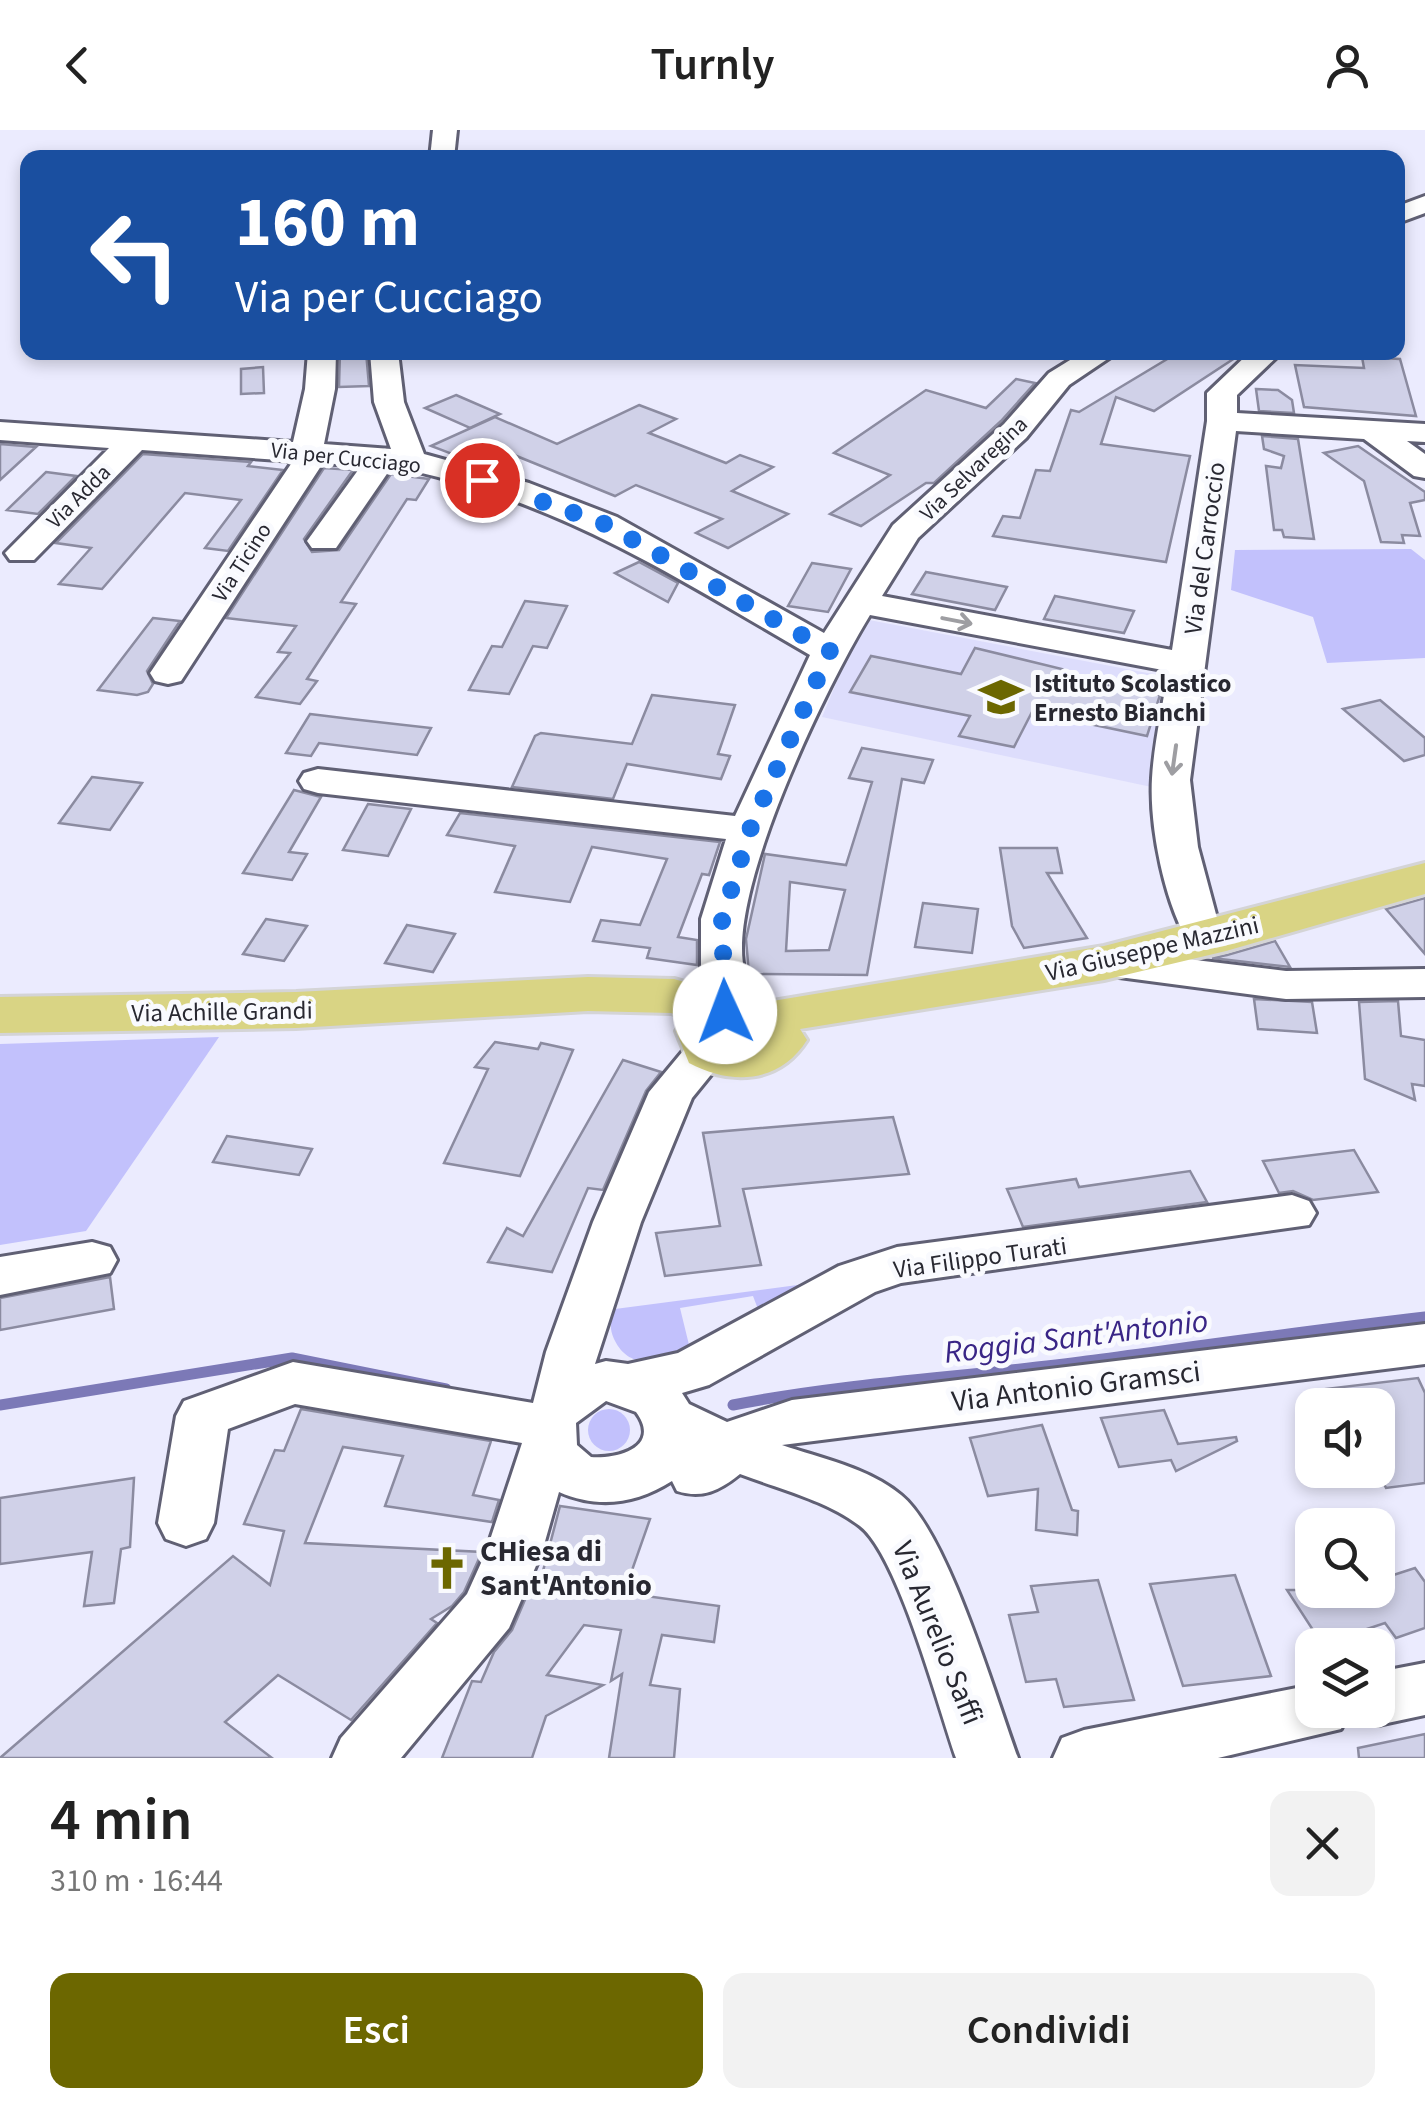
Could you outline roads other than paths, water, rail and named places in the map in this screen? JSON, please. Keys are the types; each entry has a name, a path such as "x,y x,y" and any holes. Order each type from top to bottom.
{"main road":[{"name":"Via Giuseppe Mazzini","path":"738,1025 1104,963 1425,878"},
{"name":"Via Achille Grandi","path":"0,1015 296,1010 443,1002 654,1008 738,1025"}],"street":[{"path":"311,451 322,360"},
{"path":"324,541 397,458 385,360"},
{"name":"Via Selvaregina","path":"738,1025 722,919 750,830 830,651 905,532 1015,432 1060,379 1091,360"},
{"name":"Via del Carroccio","path":"1206,939 1196,918 1178,847 1171,780 1222,421 1222,393 1259,360"},
{"path":"1222,421 1425,434"},
{"name":"Via per Cucciago","path":"0,431 397,458 518,490 605,524 830,651"},
{"path":"1373,431 1425,469"},
{"name":"Via Adda","path":"22,553 135,440"},
{"name":"Via Ticino","path":"168,673 311,451"},
{"path":"861,602 1188,664"},
{"path":"318,781 750,830"},
{"path":"1104,963 1286,985 1425,983"},
{"path":"363,1758 489,1610 552,1451 572,1352 617,1222 672,1092 738,1025"},
{"name":"Via Filippo Turati","path":"552,1451 589,1384 657,1393 858,1279 898,1265 1292,1212"},
{"path":"0,1276 92,1260"},
{"path":"584,1322 597,1350 657,1393"},
{"name":"Via Antonio Gramsci","path":"692,1465 762,1428 792,1421 1425,1344"},
{"path":"186,1523 203,1416 292,1383 552,1451 612,1481 692,1465"},
{"name":"Via Aurelio Saffi","path":"657,1393 692,1465 828,1487 855,1494 882,1511 904,1536 987,1758"},
{"path":"1395,1694 1425,1688"},
{"path":"1084,1758 1295,1715"}],"waterway":[{"name":"Roggia Sant'Antonio","path":"733,1405 1425,1317"},
{"name":"Roggia Sant'Antonio","path":"0,1405 292,1358 446,1389"}],"place":[{"name":"Istituto Scolastico Ernesto Bianchi","path":"1001,697"},
{"name":"CHiesa di Sant'Antonio","path":"447,1568"}]}
